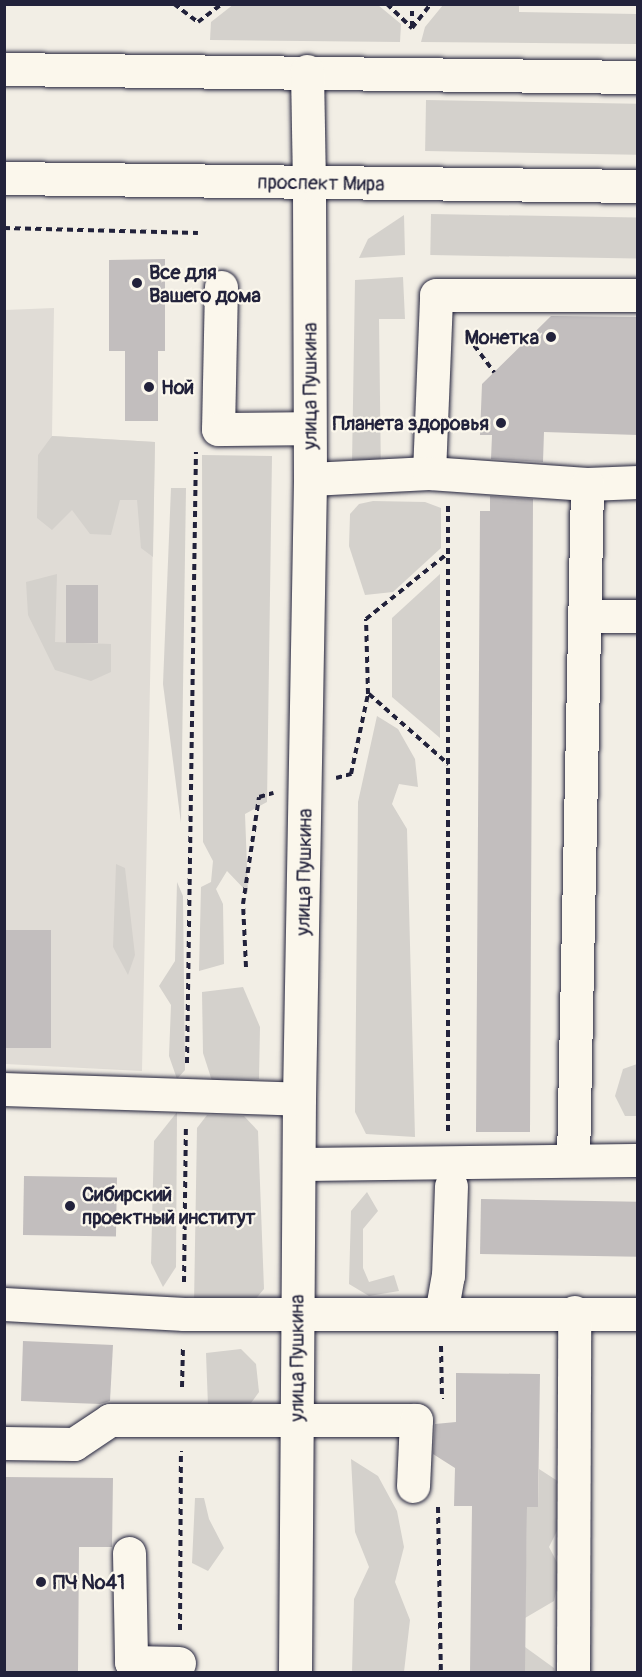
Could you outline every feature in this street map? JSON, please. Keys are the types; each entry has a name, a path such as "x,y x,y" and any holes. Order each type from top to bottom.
{"street":[{"path":"4,69 306,71 638,77"},
{"name":"улица Пушкина","path":"295,1672 299,1099 310,479 308,428 309,183 306,71"},
{"name":"проспект Мира","path":"4,178 638,186"},
{"path":"221,287 218,429 308,428"},
{"path":"438,474 436,295 638,295"},
{"path":"310,479 438,474 587,484 638,482"},
{"path":"573,1160 587,484"},
{"path":"585,616 638,616"},
{"path":"4,1089 299,1099"},
{"path":"299,1164 449,1176 573,1160 638,1160"},
{"path":"441,1314 448,1276 449,1176"},
{"path":"4,1304 184,1314 298,1316 574,1312 638,1314"},
{"path":"573,1672 574,1312"},
{"path":"4,1443 74,1444 110,1420 416,1420 413,1486"},
{"path":"129,1553 130,1662 179,1663"}],"path":[{"path":"174,4 198,22 222,4"},
{"path":"387,4 412,28"},
{"path":"412,4 412,28"},
{"path":"412,28 431,4"},
{"path":"4,228 198,233"},
{"path":"179,1663 196,439"},
{"path":"438,474 449,553 449,1176"},
{"path":"448,764 368,694 366,619 449,553"},
{"path":"416,1420 442,1400 441,1314"},
{"path":"413,1486 441,1509 441,1672"}],"shaded area":[{"path":"234,4 378,5 401,24 400,42 210,40 211,22"},
{"path":"443,5 519,5 519,12 637,14 637,44 421,42 425,27"},
{"path":"426,100 637,104 636,155 425,151"},
{"path":"431,214 637,218 636,259 430,255"},
{"path":"404,215 405,255 359,258 368,239"},
{"path":"403,277 405,319 379,319 381,478 352,463 355,280"},
{"path":"54,308 52,436 155,442 142,1071 5,1064 5,310"},
{"path":"52,436 155,442 153,557 141,548 137,500 120,500 111,535 90,534 72,510 52,530 37,518 38,455"},
{"path":"202,455 272,456 267,802 245,814 248,893 227,871 216,889 223,904 224,964 199,971 201,887 211,882 213,861 203,842"},
{"path":"171,488 186,488 181,823 163,684"},
{"path":"373,501 425,502 441,508 441,548 393,592 365,595 349,546 350,514 359,504"},
{"path":"57,574 55,642 111,644 111,672 91,681 55,670 28,615 26,582"},
{"path":"440,574 440,738 392,697 392,618"},
{"path":"377,716 398,729 415,759 418,787 399,784 392,804 407,829 415,1137 366,1134 355,1112 358,802"},
{"path":"116,864 125,868 135,955 128,975 113,947"},
{"path":"177,882 183,896 185,1070 177,1079 169,1056 171,1005 159,986 175,961"},
{"path":"243,987 260,1027 259,1079 212,1081 203,1053 202,992"},
{"path":"637,1064 637,1116 625,1116 615,1096 623,1069"},
{"path":"177,1112 176,1267 163,1287 151,1263 154,1141"},
{"path":"207,1115 244,1116 258,1131 264,1289 252,1303 194,1304 197,1128"},
{"path":"367,1192 378,1211 363,1229 363,1268 369,1282 394,1275 399,1291 369,1296 349,1284 351,1211"},
{"path":"241,1349 256,1364 259,1392 251,1403 208,1406 206,1353"},
{"path":"351,1459 378,1476 397,1511 404,1547 395,1582 410,1620 404,1672 352,1672 354,1599 369,1567 355,1532"},
{"path":"539,1469 567,1487 562,1521 549,1547 561,1570 554,1601 525,1618 527,1507 538,1506"},
{"path":"195,1498 204,1498 209,1519 224,1548 208,1571 192,1563"},
{"path":"525,1647 554,1668 555,1672 525,1672"}],"building":[{"name":"Все для Вашего дома","path":"165,259 165,351 158,351 158,421 125,421 125,351 109,351 109,260"},
{"path":"551,316 638,317 638,435 544,432 543,462 491,459 492,435 480,435 482,384"},
{"path":"490,496 533,499 530,1132 476,1132 480,511 490,511"},
{"path":"66,585 98,585 98,643 66,643"},
{"path":"4,930 51,930 51,1048 4,1048"},
{"name":"Сибирский проектный институт","path":"24,1176 117,1178 116,1237 23,1235"},
{"path":"481,1199 638,1202 637,1257 480,1254"},
{"path":"23,1341 113,1345 110,1401 100,1404 21,1401"},
{"path":"456,1373 540,1374 538,1507 527,1507 525,1672 470,1672 472,1506 454,1506 455,1468 433,1454 435,1424 456,1422"},
{"name":"ПЧ №41","path":"4,1477 113,1478 112,1547 79,1547 78,1672 4,1672"}],"place":[{"name":"Все для Вашего дома","path":"137,283"},
{"name":"Монетка","path":"551,337"},
{"name":"Ной","path":"149,387"},
{"name":"Планета здоровья","path":"501,423"},
{"name":"Сибирский проектный институт","path":"70,1206"},
{"name":"ПЧ №41","path":"41,1582"}]}
